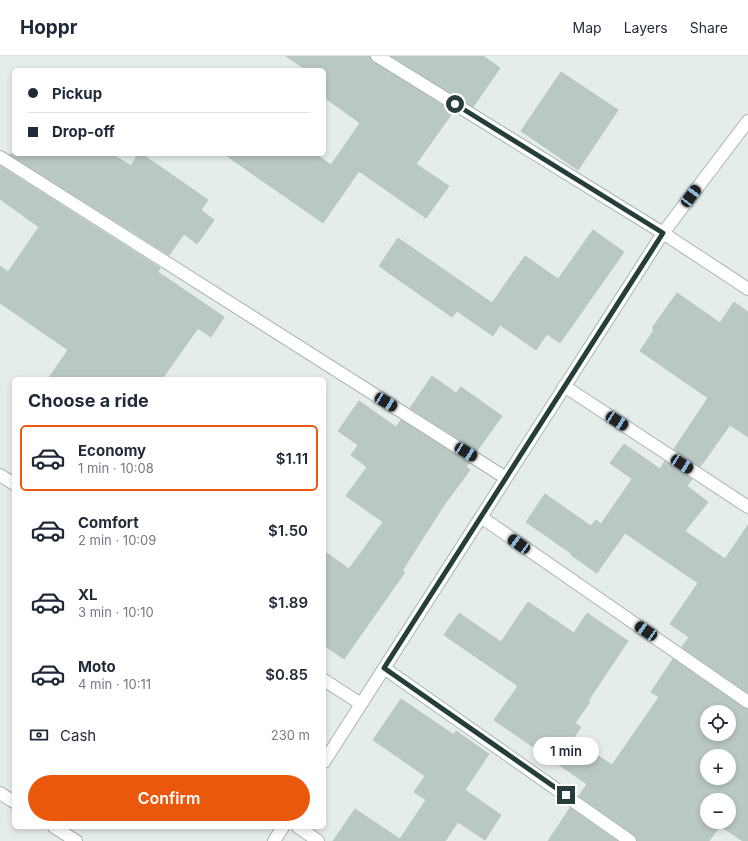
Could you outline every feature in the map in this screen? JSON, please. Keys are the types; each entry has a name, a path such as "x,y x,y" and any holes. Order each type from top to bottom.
{"street":[{"path":"377,56 663,233 748,289"},
{"path":"326,759 663,233 748,122"},
{"path":"0,157 506,478"},
{"path":"564,386 748,507"},
{"path":"0,475 12,483"},
{"path":"481,517 748,702"},
{"path":"384,668 630,841"},
{"path":"326,681 361,704"},
{"path":"0,793 12,801"},
{"path":"57,829 76,841"},
{"path":"274,841 281,829"},
{"path":"301,829 318,841"}],"building":[{"path":"286,56 370,56 373,62 453,112 416,164 449,186 426,218 359,171 323,223 227,156 319,156 331,165 360,123 326,98 326,68 303,68"},
{"path":"391,56 483,56 500,68 473,107"},
{"path":"561,72 618,110 578,170 521,131"},
{"path":"12,156 115,156 131,166 137,156 145,156 208,200 201,210 214,220 197,244 184,234 169,255"},
{"path":"0,166 160,268 158,272 224,317 211,337 198,328 163,377 49,377 68,350 0,303 0,266 8,272 39,227 0,199"},
{"path":"593,230 624,252 560,343 547,334 536,350 500,325 493,336 457,311 452,317 379,266 398,238 492,303 525,256 558,279"},
{"path":"677,293 720,323 734,302 748,312 748,437 730,425 700,467 674,449 708,398 640,351 654,330 652,328"},
{"path":"432,376 456,393 461,387 502,416 477,451 410,408"},
{"path":"359,401 396,427 401,420 469,463 466,467 470,470 444,505 402,571 405,572 344,659 326,646 326,552 349,569 383,522 346,496 367,467 351,455 358,445 338,431"},
{"path":"624,444 660,469 665,461 692,479 687,486 708,502 685,531 725,559 748,525 748,693 682,647 689,637 670,624 698,583 625,533 597,573 526,522 545,494 591,526 596,520 601,524 632,479 610,463"},
{"path":"528,602 574,633 587,613 628,641 575,723 581,727 573,739 612,765 659,697 651,692 673,659 744,708 748,709 748,841 743,841 725,829 736,829 736,793 700,793 700,829 718,829 709,841 637,841 637,838 634,835 579,796 587,784 494,720 518,686 444,635 459,613 501,642"},
{"path":"401,699 454,735 456,731 489,754 465,790 501,815 485,840 458,822 445,841 333,841 355,809 400,839 426,800 414,792 425,776 373,740"},
{"path":"570,808 617,841 548,841"}],"route":[{"path":"455,104 663,233 384,668 566,795"}]}
